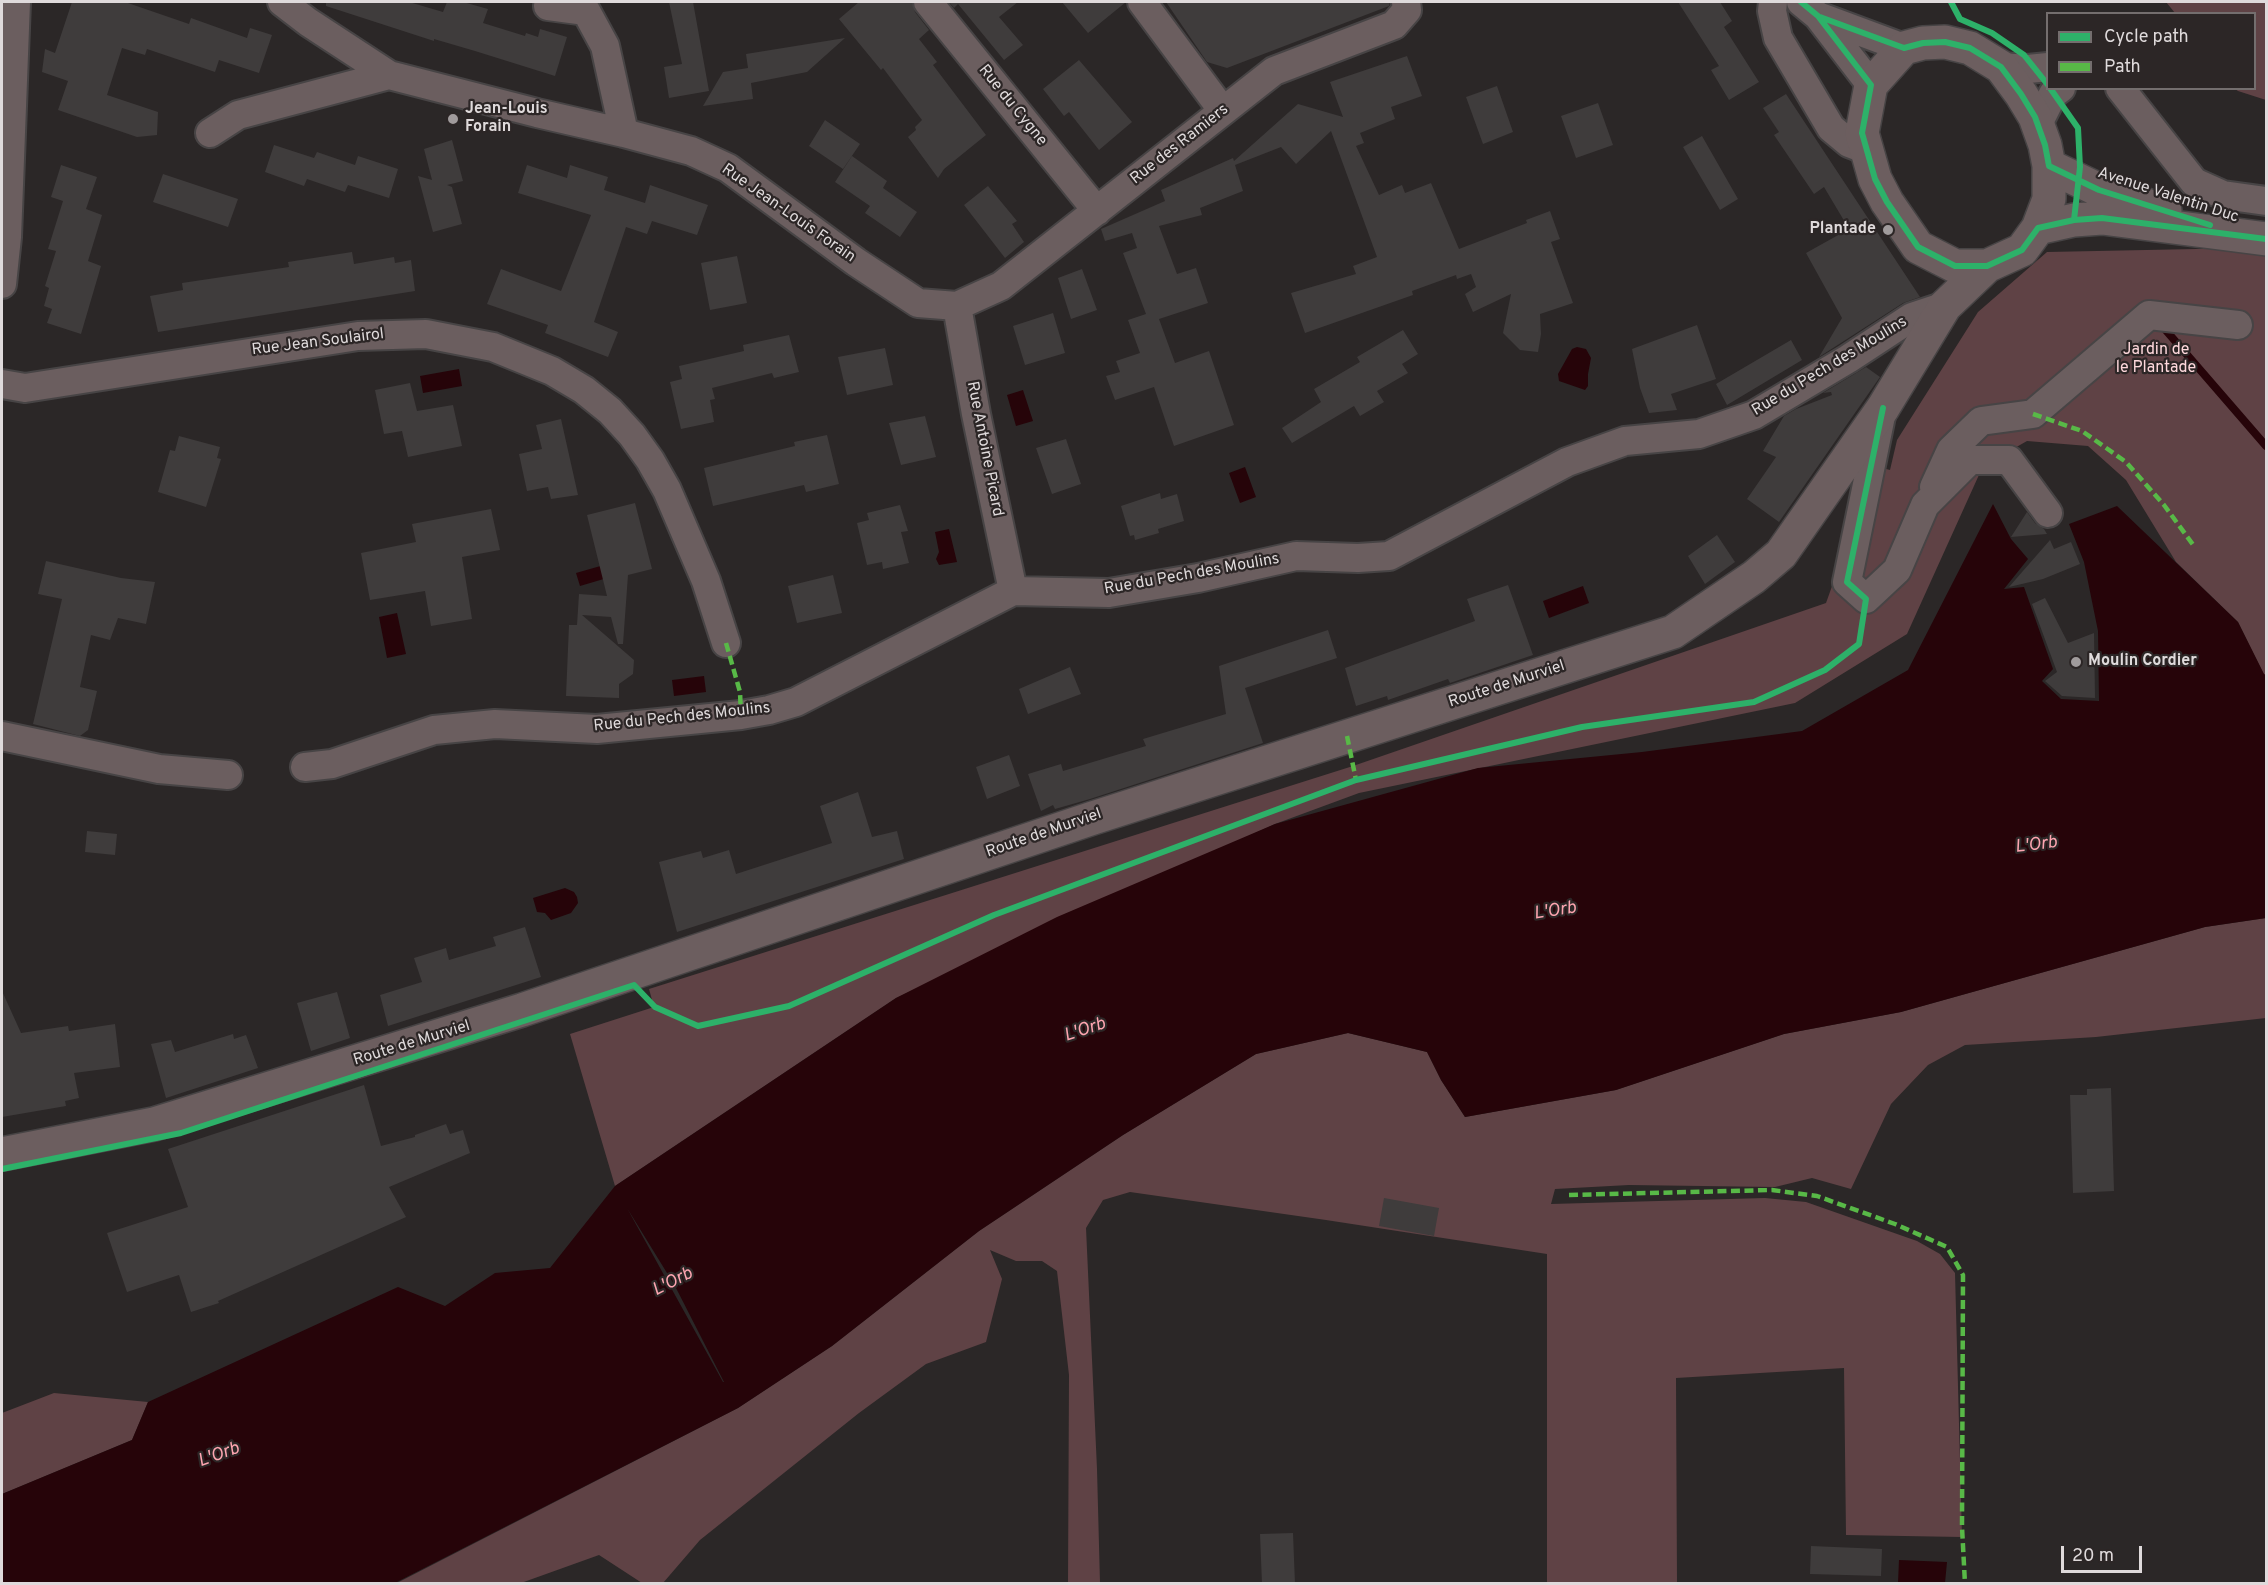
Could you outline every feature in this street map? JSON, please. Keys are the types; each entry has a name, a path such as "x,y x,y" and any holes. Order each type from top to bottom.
{"main road":[{"path":"1945,42 1970,48 2001,67 2022,94 2037,124 2045,145 2049,166 2049,200 2038,228 2022,250 1987,266 1955,266 1918,247 1887,202 1875,179 1862,133 1871,85 1904,48 1923,43 1945,42"},
{"name":"Avenue Valentin Duc","path":"2049,166 2099,190 2257,238"},
{"name":"Avenue Valentin Duc","path":"2038,228 2074,220 2102,218 2257,238"},
{"name":"Route de Murviel","path":"1945,306 1955,266"},
{"name":"Route de Murviel","path":"2,1154 154,1124 522,1010 1104,814 1672,632 1754,577 1781,554 1837,477 1883,408 1945,306 1987,266"}],"street":[{"path":"2,284 16,2"},
{"name":"Rue Jean-Louis Forain","path":"282,2 308,22 389,75 691,151 728,168 856,262 918,303 957,306"},
{"name":"Rue du Cygne","path":"928,2 1097,211"},
{"path":"1142,2 1223,111"},
{"name":"Rue des Ramiers","path":"957,306 1001,286 1274,71 1394,25 1407,10 1407,2"},
{"path":"1773,2 1772,11 1778,38 1831,128 1849,143 1868,150"},
{"path":"548,6 586,11 605,46 624,133"},
{"path":"1810,9 1904,48"},
{"path":"1810,9 1871,85"},
{"path":"2001,67 2028,69 2046,67"},
{"path":"210,133 238,115 389,75"},
{"path":"2037,124 2050,99 2059,90"},
{"path":"2122,90 2194,182 2223,195 2266,201"},
{"name":"Rue Antoine Picard","path":"957,306 976,414 1013,591"},
{"name":"Rue du Pech des Moulins","path":"305,767 332,764 434,730 495,724 597,729 741,715 770,710 796,702 1013,591 1109,593 1198,578 1296,556 1358,558 1389,556 1567,462 1625,441 1699,434 1754,415 1848,359 1912,317 1945,306"},
{"path":"1883,408 1847,582 1866,599 1896,570 1951,450 1981,421 2033,414 2148,315 2238,325"},
{"name":"Rue Jean Soulairol","path":"2,384 25,388 358,336 426,334 493,347 552,371 584,390 610,411 632,435 667,490 706,581 726,643"},
{"path":"1925,505 1970,460 2009,460 2048,513"},
{"path":"2,736 159,769 228,775"}],"green space":[{"path":"2166,2 2266,2 2266,100 2236,90 2256,90 2256,12 2174,12"},
{"name":"Jardin de le Plantade","path":"2245,248 2266,252 2266,675 2238,622 2176,562 2126,480 2088,446 2027,441 1983,466 1907,634 1795,703 1359,793 1275,824 896,998 615,1186 570,1034 654,1007 649,989 1353,766 1826,603 1875,466 1890,470 1897,440 1978,312 2047,252"},
{"path":"2266,918 2266,1018 2096,1037 1965,1045 1928,1065 1891,1104 1851,1189 1812,1178 1775,1187 1629,1185 1555,1189 1551,1204 1765,1198 1806,1202 1917,1241 1940,1254 1955,1273 1962,1537 1846,1535 1844,1368 1676,1378 1677,1583 1547,1583 1547,1254 1130,1192 1103,1200 1086,1228 1100,1583 1068,1583 1069,1375 1057,1271 1042,1261 1016,1261 990,1250 1002,1279 986,1342 926,1364 859,1413 700,1540 663,1583 642,1583 599,1555 521,1583 395,1584 738,1408 832,1346 979,1231 1123,1135 1256,1054 1348,1033 1427,1052 1441,1080 1465,1117 1616,1090 1784,1034 1901,1012 2205,927"},
{"path":"54,1393 148,1402 132,1440 2,1494 2,1413"}],"water":[{"path":"1577,347 1586,349 1591,358 1588,386 1585,390 1559,381 1558,374 1572,349"},
{"path":"459,369 462,386 423,393 420,376"},
{"path":"1023,390 1033,421 1016,426 1007,395"},
{"path":"1245,467 1256,497 1240,503 1229,473"},
{"name":"L'Orb","path":"1993,504 2011,539 2028,559 2004,589 2024,587 2053,669 2042,681 2061,699 2099,701 2098,631 2084,562 2069,524 2117,506 2238,622 2266,675 2266,918 2205,927 1901,1012 1784,1034 1616,1090 1465,1117 1441,1080 1427,1052 1348,1033 1256,1054 1123,1135 979,1231 832,1346 738,1408 395,1583 2,1583 2,1494 132,1440 148,1402 398,1287 445,1306 495,1273 550,1268 615,1186 896,998 1057,917 1275,824 1478,768 1642,752 1802,731 1908,670","holes":["627,1208 675,1286 724,1382"]},
{"path":"949,529 957,562 939,565 936,559 939,552 935,532"},
{"path":"604,565 607,578 580,586 576,573"},
{"path":"1583,586 1589,603 1549,618 1543,601"},
{"path":"397,613 406,654 387,658 379,617"},
{"path":"704,676 706,692 674,696 672,680"},
{"path":"565,888 574,892 577,897 578,903 571,913 551,920 545,913 537,912 533,898"},
{"path":"1899,1560 1947,1562 1945,1583 1898,1583"}],"building":[{"path":"72,2 125,2 189,24 191,18 247,38 250,28 272,35 259,73 219,60 215,72 147,49 145,55 122,48 107,95 158,112 157,135 137,137 58,110 68,81 42,72 45,49 55,53"},
{"path":"326,2 409,2 443,12 447,2 463,2 488,9 483,23 525,36 526,33 538,37 540,29 567,37 555,76 434,39 434,41 326,6"},
{"path":"669,2 693,2 709,91 669,98 664,67 682,64"},
{"path":"859,2 912,2 915,12 929,30 919,39 937,62 933,65 986,135 944,169 938,178 908,137 922,120 883,68 881,70 839,19"},
{"path":"949,2 1018,2 999,17 1023,45 1004,60 958,4 954,8"},
{"path":"1062,2 1126,2 1088,33"},
{"path":"1166,2 1390,2 1389,6 1227,68 1207,62"},
{"path":"1678,2 1720,2 1732,21 1724,27 1759,82 1729,100 1711,70 1719,66"},
{"path":"845,38 807,72 751,83 753,99 703,106 723,72 748,68 746,54"},
{"path":"1407,56 1422,96 1391,107 1395,119 1360,133 1364,143 1356,146 1379,195 1402,185 1405,193 1431,183 1459,249 1527,223 1526,220 1550,211 1560,239 1551,242 1573,303 1540,314 1541,334 1538,352 1520,350 1503,333 1511,294 1473,312 1465,294 1476,287 1471,274 1457,279 1456,275 1412,291 1413,295 1305,333 1291,293 1356,274 1353,266 1377,257 1331,131 1296,164 1281,147 1235,165 1243,191 1200,208 1202,215 1159,226 1177,274 1196,268 1208,303 1159,319 1175,363 1209,351 1234,425 1174,446 1154,387 1115,400 1106,376 1120,372 1116,361 1140,353 1128,320 1146,314 1123,253 1137,248 1132,233 1105,241 1101,229 1165,201 1161,190 1233,158 1234,161 1298,104 1343,117 1330,82"},
{"path":"1079,60 1132,122 1099,150 1069,112 1064,116 1043,89"},
{"path":"1497,86 1513,132 1483,144 1466,97"},
{"path":"1786,94 1920,297 1903,303 1819,357 1842,318 1806,253 1849,229 1824,187 1814,194 1774,135 1779,132 1763,108"},
{"path":"1598,103 1613,145 1576,158 1561,116"},
{"path":"825,120 860,144 843,169 809,146"},
{"path":"1702,136 1738,199 1720,210 1683,147"},
{"path":"452,140 463,181 447,185 452,187 462,224 433,232 418,176 432,180 424,149"},
{"path":"274,145 314,158 317,152 355,165 358,156 398,169 389,198 348,185 345,192 307,179 304,186 265,172"},
{"path":"852,156 887,181 883,188 917,212 900,237 865,213 870,206 835,182"},
{"path":"61,165 97,177 86,209 102,215 88,261 101,266 81,334 47,323 52,309 44,306 49,288 45,286 56,251 48,249 63,201 51,197"},
{"path":"527,165 567,178 570,165 608,177 604,190 645,203 650,185 708,205 697,235 652,221 647,234 626,227 594,322 618,332 608,357 545,333 548,325 487,304 501,269 561,291 591,215 518,193"},
{"path":"163,174 238,199 228,227 153,202"},
{"path":"988,186 1017,221 1012,224 1024,242 1005,258 964,205"},
{"path":"352,252 354,264 394,257 395,263 411,260 415,291 158,332 150,296 183,290 182,283 289,267 288,262"},
{"path":"737,256 747,303 710,310 701,263"},
{"path":"1082,269 1097,310 1071,319 1058,278"},
{"path":"1053,313 1065,353 1025,365 1013,326"},
{"path":"1697,325 1716,379 1671,394 1677,410 1649,413 1640,388 1632,349"},
{"path":"1403,330 1418,354 1402,364 1408,373 1377,391 1384,402 1360,416 1354,406 1292,443 1282,428 1321,402 1314,389 1360,362 1357,357"},
{"path":"789,335 799,372 774,378 772,373 712,388 715,399 710,400 714,422 681,429 670,382 682,379 679,366 744,351 743,345"},
{"path":"1791,340 1802,360 1727,405 1716,384"},
{"path":"885,348 893,385 847,395 838,357"},
{"path":"1866,367 1880,377 1779,522 1747,499 1776,457 1763,451 1784,416 1832,395 1831,392 1823,393"},
{"path":"410,383 417,411 453,405 462,446 408,457 402,431 384,434 375,390"},
{"path":"925,416 936,457 901,465 889,423"},
{"path":"561,419 578,495 551,499 548,487 527,491 519,454 542,449 536,425"},
{"path":"827,435 839,484 806,492 804,485 713,506 704,468 795,446 794,442"},
{"path":"179,436 220,447 217,458 221,459 206,507 158,492 170,450 175,451"},
{"path":"1066,439 1081,484 1052,494 1036,448"},
{"path":"1160,493 1161,499 1177,494 1184,521 1158,529 1159,533 1135,540 1134,535 1130,536 1121,506"},
{"path":"635,503 652,569 628,575 623,644 618,644 611,617 582,615 634,660 633,674 619,684 619,698 566,696 569,625 577,625 579,594 607,596 587,515"},
{"path":"900,505 908,531 901,532 909,563 883,569 882,562 867,565 857,523 869,520 867,513"},
{"path":"491,509 500,550 462,557 472,619 431,626 425,591 370,600 361,553 416,542 412,524"},
{"path":"2027,512 2035,523 2047,534 2011,537"},
{"path":"1717,535 1735,562 1705,584 1688,556"},
{"path":"2050,540 2054,549 2071,542 2080,564 2043,579 2009,587"},
{"path":"46,561 121,578 155,582 146,624 118,618 110,640 91,635 80,687 97,691 88,730 80,736 33,724 62,599 38,594"},
{"path":"833,575 842,613 797,623 788,586"},
{"path":"1508,585 1533,655 1450,683 1448,679 1388,700 1387,696 1356,706 1345,668 1475,621 1467,599"},
{"name":"Moulin Cordier","path":"2045,598 2068,643 2094,633 2095,698 2062,696 2045,681 2057,672 2032,604"},
{"path":"1328,630 1337,658 1245,688 1263,743 1090,799 1055,809 1053,805 1041,811 1028,774 1061,764 1063,771 1146,746 1143,739 1226,714 1219,666"},
{"path":"1070,667 1081,694 1028,714 1019,689"},
{"path":"1009,755 1020,786 987,799 976,767"},
{"path":"858,792 872,837 897,831 904,859 677,932 659,862 701,851 703,858 729,850 736,874 832,843 820,806"},
{"path":"87,831 117,834 115,855 85,852"},
{"path":"525,927 541,977 388,1026 380,995 422,982 414,958 446,948 449,960 496,946 493,937"},
{"path":"2,991 21,1033 68,1026 69,1031 115,1024 120,1067 74,1073 79,1098 65,1101 66,1106 2,1117"},
{"path":"337,992 350,1038 311,1051 297,1003"},
{"path":"233,1034 234,1039 246,1035 258,1068 166,1098 151,1044 171,1040 175,1052"},
{"path":"364,1085 381,1146 415,1137 415,1135 446,1124 450,1134 463,1130 470,1153 389,1187 406,1217 218,1301 219,1303 191,1312 179,1275 127,1292 107,1233 188,1207 168,1149"},
{"path":"2111,1088 2114,1191 2073,1193 2070,1095 2087,1095 2087,1089"},
{"path":"1384,1198 1439,1208 1434,1236 1379,1226"},
{"path":"1293,1533 1295,1584 1262,1584 1260,1534"},
{"path":"1811,1546 1882,1549 1881,1576 1810,1574"}],"waterway":[{"path":"2163,327 2266,446"}],"marked path":[{"path":"2033,414 2082,431 2126,462 2164,505 2194,546"},
{"path":"726,643 740,692 741,715"},
{"path":"1347,736 1356,780"},
{"path":"1569,1195 1772,1190 1817,1196 1895,1224 1947,1247 1963,1275 1962,1527 1965,1584"}],"cycle path":[{"path":"1801,2 1818,16 1871,85 1862,133 1875,179 1887,202 1918,247 1955,266 1987,266 2022,250 2038,228 2074,220 2102,218 2266,239"},
{"path":"1951,2 1960,19 1992,33 2024,55 2046,82"},
{"path":"1820,17 1904,48 1923,43 1945,42 1970,48 2001,67 2021,94 2035,117 2045,145 2049,166 2099,190 2210,225"},
{"path":"2051,90 2078,128 2080,167 2074,220"},
{"path":"2,1169 181,1133 634,985 655,1007 698,1026 789,1006 994,915 1356,780 1582,727 1754,702 1825,670 1859,644 1866,599 1847,582 1883,408"}],"place":[{"name":"Jean-Louis Forain","path":"453,119"},
{"name":"Plantade","path":"1888,230"},
{"name":"Moulin Cordier","path":"2076,662"}]}
